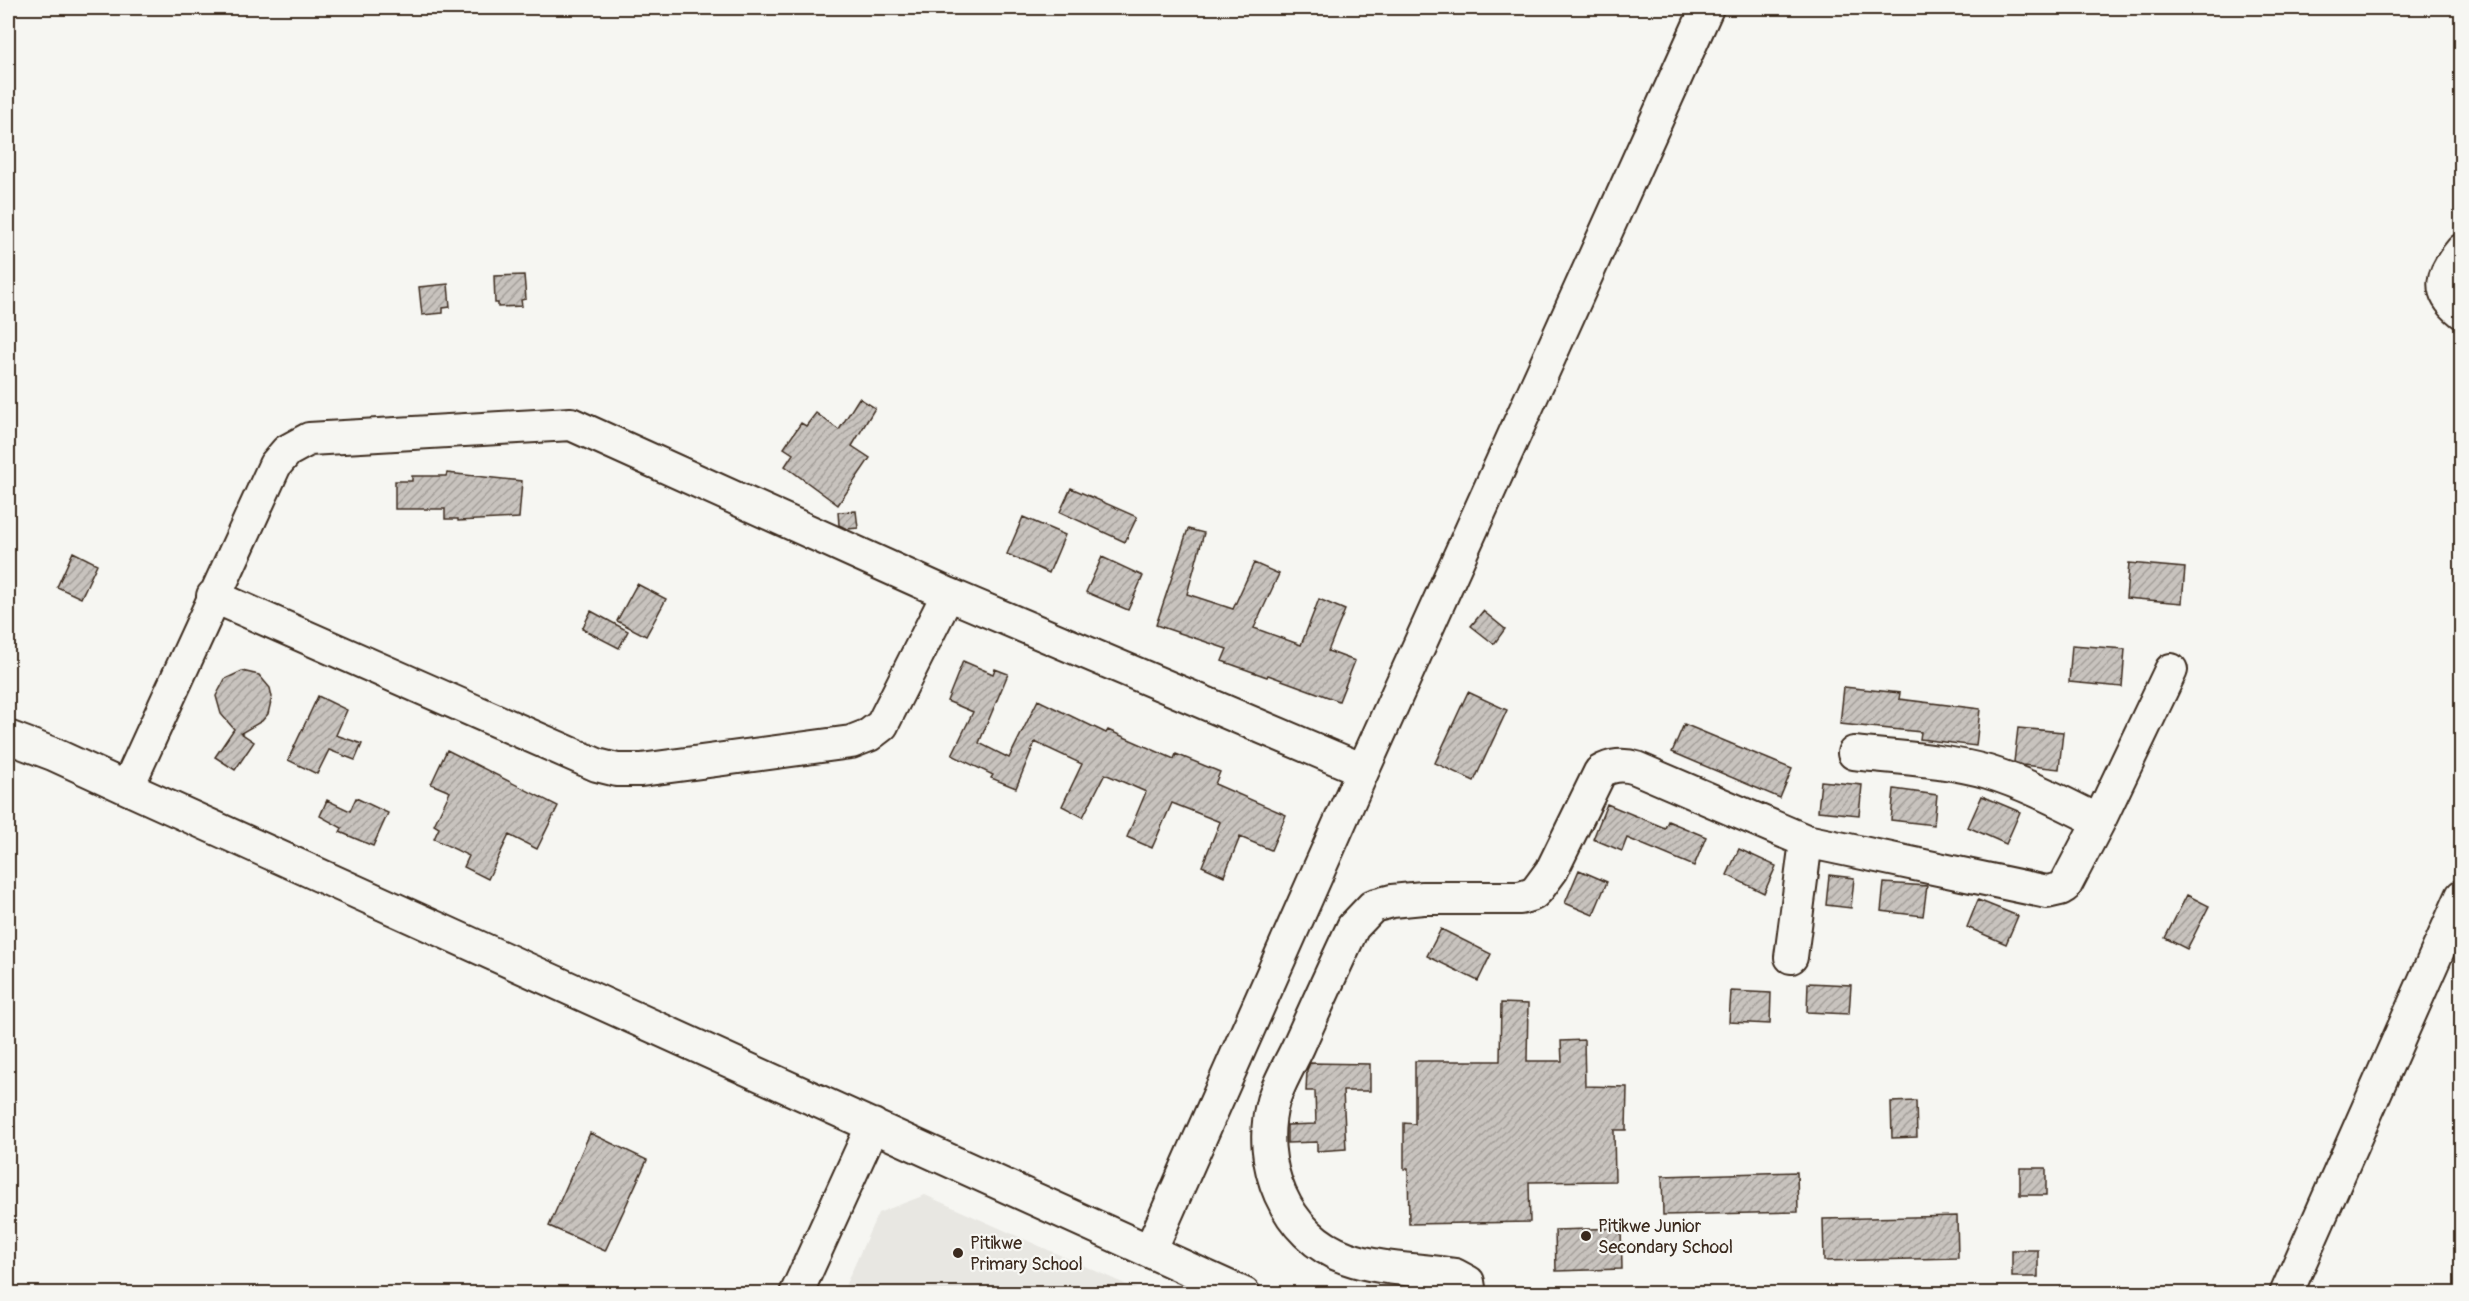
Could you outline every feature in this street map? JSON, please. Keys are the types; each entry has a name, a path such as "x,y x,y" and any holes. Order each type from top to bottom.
{"street":[{"path":"1150,1251 1363,770 1707,8"},
{"path":"2462,250 2446,274 2444,285 2449,302 2462,312"},
{"path":"127,788 275,465 287,451 309,439 571,424 948,594 1363,770"},
{"path":"213,596 597,765 617,770 641,770 851,742 869,735 882,725 948,594"},
{"path":"1470,1293 1468,1282 1462,1277 1364,1263 1346,1258 1331,1250 1313,1239 1296,1223 1287,1210 1278,1188 1270,1154 1269,1132 1274,1100 1356,921 1373,906 1392,901 1423,898 1520,897 1533,894 1552,870 1600,772 1616,766 1636,768 1806,841 2047,892 2054,891 2065,886 2099,821 2171,670"},
{"path":"8,737 53,754 1244,1293"},
{"path":"1854,753 1988,772 2037,791 2099,821"},
{"path":"1791,957 1806,841"},
{"path":"2286,1293 2454,934 2462,896"},
{"path":"796,1293 873,1125"}],"shaded area":[{"name":"Pitikwe Primary School","path":"925,1195 1145,1293 842,1293 878,1213"}],"building":[{"path":"524,275 526,299 521,300 522,306 498,307 498,303 495,303 494,276"},
{"path":"448,284 450,307 443,308 443,313 422,315 419,287"},
{"path":"859,398 875,408 852,446 870,458 838,505 785,466 793,454 784,448 801,423 806,426 816,413 839,430"},
{"path":"447,473 522,481 519,518 458,521 458,519 445,519 445,509 395,509 395,481 412,481 412,476 446,476"},
{"path":"1071,488 1137,517 1125,542 1060,512"},
{"path":"856,511 858,528 847,529 839,525 838,512"},
{"path":"1023,517 1065,535 1049,573 1007,554"},
{"path":"1188,529 1204,533 1187,594 1233,609 1254,563 1279,574 1254,628 1301,645 1319,599 1345,610 1328,651 1355,661 1339,701 1222,661 1227,649 1156,625"},
{"path":"73,552 97,564 81,598 57,587"},
{"path":"1102,557 1143,576 1128,610 1086,592"},
{"path":"2129,563 2185,568 2182,603 2126,598"},
{"path":"637,584 666,599 646,636 617,621"},
{"path":"591,611 628,631 619,648 582,629"},
{"path":"1483,611 1505,629 1494,644 1471,626"},
{"path":"2072,645 2125,649 2122,687 2069,682"},
{"path":"963,661 993,674 995,669 1008,674 979,743 1009,758 1038,700 1106,733 1108,730 1174,759 1176,754 1220,772 1215,784 1286,815 1271,850 1240,837 1224,876 1202,866 1220,822 1172,803 1152,848 1127,837 1146,792 1105,774 1083,817 1062,806 1082,764 1035,742 1016,788 991,778 993,775 952,755 973,712 947,701"},
{"path":"242,671 259,675 270,688 272,697 268,714 262,721 241,733 254,742 235,770 215,757 234,729 221,714 216,696 225,679"},
{"path":"1844,687 1900,693 1899,699 1980,709 1976,746 1920,739 1921,732 1840,724"},
{"path":"1468,692 1507,710 1474,781 1435,763"},
{"path":"318,696 347,710 336,735 362,744 355,760 329,750 317,774 288,760"},
{"path":"1684,724 1792,769 1780,798 1672,752"},
{"path":"2018,728 2063,732 2059,769 2014,762"},
{"path":"447,750 558,806 537,849 509,835 488,879 464,867 469,856 434,839 439,828 434,825 450,792 431,784"},
{"path":"1821,781 1862,785 1859,815 1818,811"},
{"path":"1894,789 1937,795 1934,825 1891,820"},
{"path":"1982,796 2020,812 2006,844 1968,827"},
{"path":"356,798 388,813 373,846 340,832 342,828 320,816 327,800 350,811"},
{"path":"1607,804 1665,828 1668,821 1706,837 1694,866 1627,838 1622,851 1593,839"},
{"path":"1739,849 1776,866 1764,893 1727,875"},
{"path":"1579,870 1607,882 1593,915 1565,903"},
{"path":"1829,875 1854,878 1851,908 1826,905"},
{"path":"1884,883 1927,886 1923,916 1881,911"},
{"path":"2187,895 2209,906 2187,949 2165,938"},
{"path":"1978,900 2018,916 2006,944 1967,927"},
{"path":"1441,929 1491,954 1478,981 1427,956"},
{"path":"1808,983 1851,985 1849,1014 1807,1012"},
{"path":"1731,991 1771,993 1770,1024 1729,1022"},
{"path":"1501,1003 1528,1004 1527,1061 1562,1061 1561,1041 1584,1040 1585,1086 1627,1087 1626,1130 1614,1130 1615,1181 1529,1182 1530,1222 1409,1224 1408,1169 1404,1169 1404,1123 1415,1124 1415,1061 1500,1061"},
{"path":"1310,1063 1370,1064 1370,1091 1343,1091 1346,1149 1317,1151 1317,1142 1287,1143 1287,1125 1316,1124 1315,1091 1306,1091 1307,1070"},
{"path":"1916,1101 1917,1137 1892,1138 1891,1102"},
{"path":"590,1133 647,1160 605,1251 549,1226"},
{"path":"2020,1168 2046,1168 2046,1195 2020,1195"},
{"path":"1797,1172 1798,1212 1663,1215 1662,1176"},
{"path":"1957,1216 1958,1258 1824,1261 1823,1219"},
{"path":"1621,1228 1622,1269 1556,1271 1555,1230"},
{"path":"2012,1250 2038,1250 2038,1277 2012,1277"}],"place":[{"name":"Pitikwe Junior Secondary School","path":"1586,1236"},
{"name":"Pitikwe Primary School","path":"958,1253"}]}
